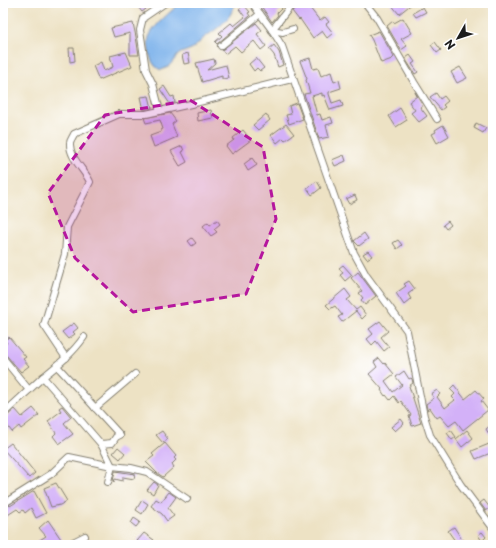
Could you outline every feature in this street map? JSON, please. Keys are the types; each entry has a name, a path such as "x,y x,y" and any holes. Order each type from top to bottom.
{"street":[{"path":"160,111 154,84 146,70 140,30 143,18 165,3"},
{"path":"252,3 282,46 292,79 324,164 339,214 354,252 366,275 407,331 424,416 430,435 461,485 493,528"},
{"path":"272,30 293,3"},
{"path":"364,3 377,18 437,119"},
{"path":"220,46 260,14"},
{"path":"272,30 283,32 293,29"},
{"path":"66,358 44,326 65,254 67,228 90,182 72,151 70,143 74,134 119,114 146,114 292,79"},
{"path":"3,414 79,346 84,337"},
{"path":"3,358 29,390"},
{"path":"57,366 120,435 116,437 112,443 101,444"},
{"path":"95,408 135,374"},
{"path":"43,377 101,444 112,466 108,482"},
{"path":"3,504 51,474 69,457 147,472 187,498"},
{"path":"67,545 85,536"}],"highlighted area":[{"path":"190,100 263,147 276,219 246,294 133,312 75,258 48,193 105,115"}],"water":[{"path":"181,3 234,3 231,14 223,23 195,47 179,54 169,66 161,70 155,66 151,59 148,40 151,33 159,23"}],"building":[{"path":"142,3 146,9 142,12 138,7"},
{"path":"259,3 287,3 277,13 278,15 272,22"},
{"path":"302,3 306,3 320,21 325,17 329,22 326,24 333,33 327,38 322,31 313,38 300,19 299,20 292,11"},
{"path":"390,3 413,3 399,14"},
{"path":"244,5 250,12 248,13 250,16 217,44 215,42 222,36 219,33 231,23 234,26 245,17 239,9"},
{"path":"423,7 426,12 416,17 413,13"},
{"path":"403,18 412,33 401,39 407,46 401,50 387,26 393,21 394,23"},
{"path":"133,23 139,55 130,55 130,33 114,37 111,28"},
{"path":"256,23 262,30 257,34 266,46 261,50 254,41 241,52 235,46 225,54 222,50"},
{"path":"379,31 394,57 381,63 369,35"},
{"path":"435,42 441,50 437,53 431,45"},
{"path":"274,45 279,52 283,65 278,67 274,55 269,49"},
{"path":"69,48 74,48 75,61 70,62"},
{"path":"126,52 132,66 99,80 93,66 101,62 104,71 113,67 110,56"},
{"path":"188,53 190,63 184,64 182,55"},
{"path":"410,55 415,62 412,64 418,72 415,74 406,60 406,58"},
{"path":"256,58 264,68 260,71 257,68 254,71 249,64"},
{"path":"310,58 313,69 318,68 321,76 331,72 334,82 339,80 341,88 329,92 329,94 332,103 341,100 343,106 330,110 324,95 322,96 322,93 312,96 317,115 320,114 322,120 331,117 333,123 326,125 329,137 319,139 304,94 310,93 307,79 300,61"},
{"path":"214,59 215,63 207,70 226,65 229,78 222,79 222,76 202,82 196,63"},
{"path":"460,67 467,78 457,83 451,72"},
{"path":"164,86 171,97 174,96 175,103 170,104 160,89"},
{"path":"415,92 423,105 420,107 427,116 419,122 411,113 415,110 409,102 417,96"},
{"path":"436,93 440,99 444,96 448,101 443,105 445,107 441,110 430,97"},
{"path":"149,96 152,108 144,110 141,97"},
{"path":"297,103 303,119 289,124 286,115 291,114 289,106"},
{"path":"400,108 407,120 396,127 389,116"},
{"path":"211,110 213,118 198,121 197,113"},
{"path":"170,113 176,121 172,124 177,137 154,147 150,136 161,132 163,129 160,120 146,123 144,118"},
{"path":"266,114 270,120 258,130 253,125"},
{"path":"476,123 486,128 483,133 474,128"},
{"path":"286,124 294,134 285,140 283,138 277,143 271,135"},
{"path":"443,125 449,136 437,143 432,134"},
{"path":"243,130 251,140 232,154 226,146"},
{"path":"182,146 184,151 182,152 187,162 180,166 171,151"},
{"path":"344,155 346,161 335,166 332,160"},
{"path":"252,158 257,165 248,171 244,164"},
{"path":"317,181 321,188 312,195 307,188"},
{"path":"355,195 357,200 349,204 346,199"},
{"path":"217,220 220,224 214,229 217,232 211,236 203,226 208,222 210,225"},
{"path":"448,221 451,225 446,229 443,225"},
{"path":"364,233 368,239 359,246 354,241"},
{"path":"192,238 196,243 192,246 188,241"},
{"path":"398,240 402,245 397,249 393,243"},
{"path":"368,251 372,256 367,259 363,254"},
{"path":"343,265 352,275 345,281 340,275 343,273 339,268"},
{"path":"358,272 376,296 365,305 361,300 363,298 359,293 362,291 351,278"},
{"path":"409,281 415,289 408,294 411,299 404,305 396,293 406,286 404,284"},
{"path":"345,289 351,297 347,300 356,310 360,307 366,315 362,319 356,311 342,322 338,317 342,315 335,306 330,309 326,305"},
{"path":"380,321 388,331 381,337 389,347 384,351 376,341 372,345 367,339 373,334 369,329"},
{"path":"74,323 78,328 73,332 75,334 68,339 62,332"},
{"path":"9,337 26,357 23,359 29,366 21,372 3,353 3,346 7,343 5,340"},
{"path":"379,358 394,374 385,381 393,392 402,385 396,377 404,371 409,379 412,379 413,383 409,386 421,423 412,426 409,416 411,415 401,401 399,403 394,396 390,400 386,395 385,396 381,390 382,389 369,374 377,367 374,362"},
{"path":"454,385 465,399 476,390 484,399 481,401 488,410 463,430 456,421 449,426 440,416 437,418 430,408 427,410 426,404 434,398 431,394 437,390 440,394 437,397 445,408 455,400 452,397 455,394 450,389"},
{"path":"62,406 71,417 64,423 73,434 59,444 53,436 56,433 48,421 61,411 59,408"},
{"path":"33,408 39,415 21,429 19,426 12,432 3,420 3,418 15,409 22,417"},
{"path":"401,419 404,423 395,431 391,427"},
{"path":"491,425 493,431 489,434 486,429"},
{"path":"451,430 456,437 452,440 447,433"},
{"path":"467,430 473,438 462,447 456,439"},
{"path":"162,431 168,439 163,443 156,435"},
{"path":"11,443 35,473 29,478 3,449"},
{"path":"165,443 176,456 174,458 176,460 172,464 174,467 163,477 146,462 154,456 152,454"},
{"path":"489,444 493,452 476,459 472,451"},
{"path":"118,447 125,453 120,459 113,453"},
{"path":"115,471 135,474 134,479 123,477 123,481 115,479 114,482"},
{"path":"154,482 158,485 153,494 147,490"},
{"path":"56,483 67,501 60,505 51,507 44,488"},
{"path":"34,491 46,513 36,518 31,508 25,513 23,510 20,512 17,509 3,518 3,509"},
{"path":"169,492 176,497 168,508 174,516 167,521 162,514 151,506 156,499 161,502"},
{"path":"142,500 148,504 142,514 136,510"},
{"path":"484,500 490,508 486,511 480,503"},
{"path":"134,518 140,522 136,527 131,523"},
{"path":"48,520 63,542 59,545 32,545 46,536 39,528"},
{"path":"454,527 463,541 458,545 448,531"},
{"path":"482,532 486,537 482,541 478,535"},
{"path":"144,533 154,540 150,545 143,545 137,541"}]}
